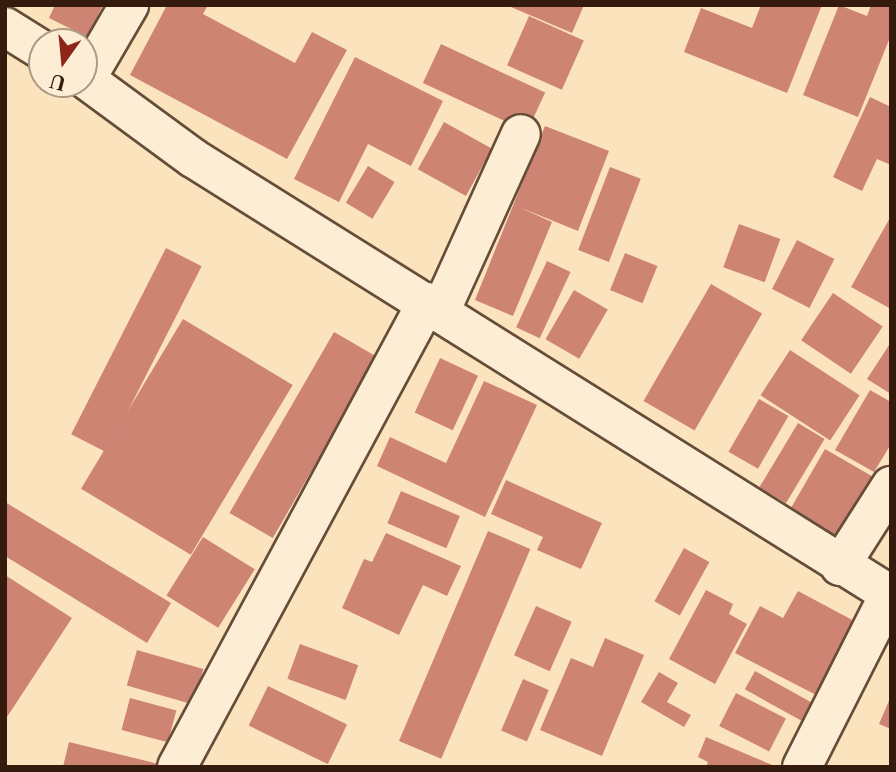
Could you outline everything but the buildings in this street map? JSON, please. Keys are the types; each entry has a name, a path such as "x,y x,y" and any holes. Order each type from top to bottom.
{"street":[{"path":"98,56 129,5"},
{"path":"5,27 28,42"},
{"path":"98,88 193,158 434,306 840,566 890,595 802,767"},
{"path":"177,767 434,306 522,134"},
{"path":"840,566 891,486"}]}
